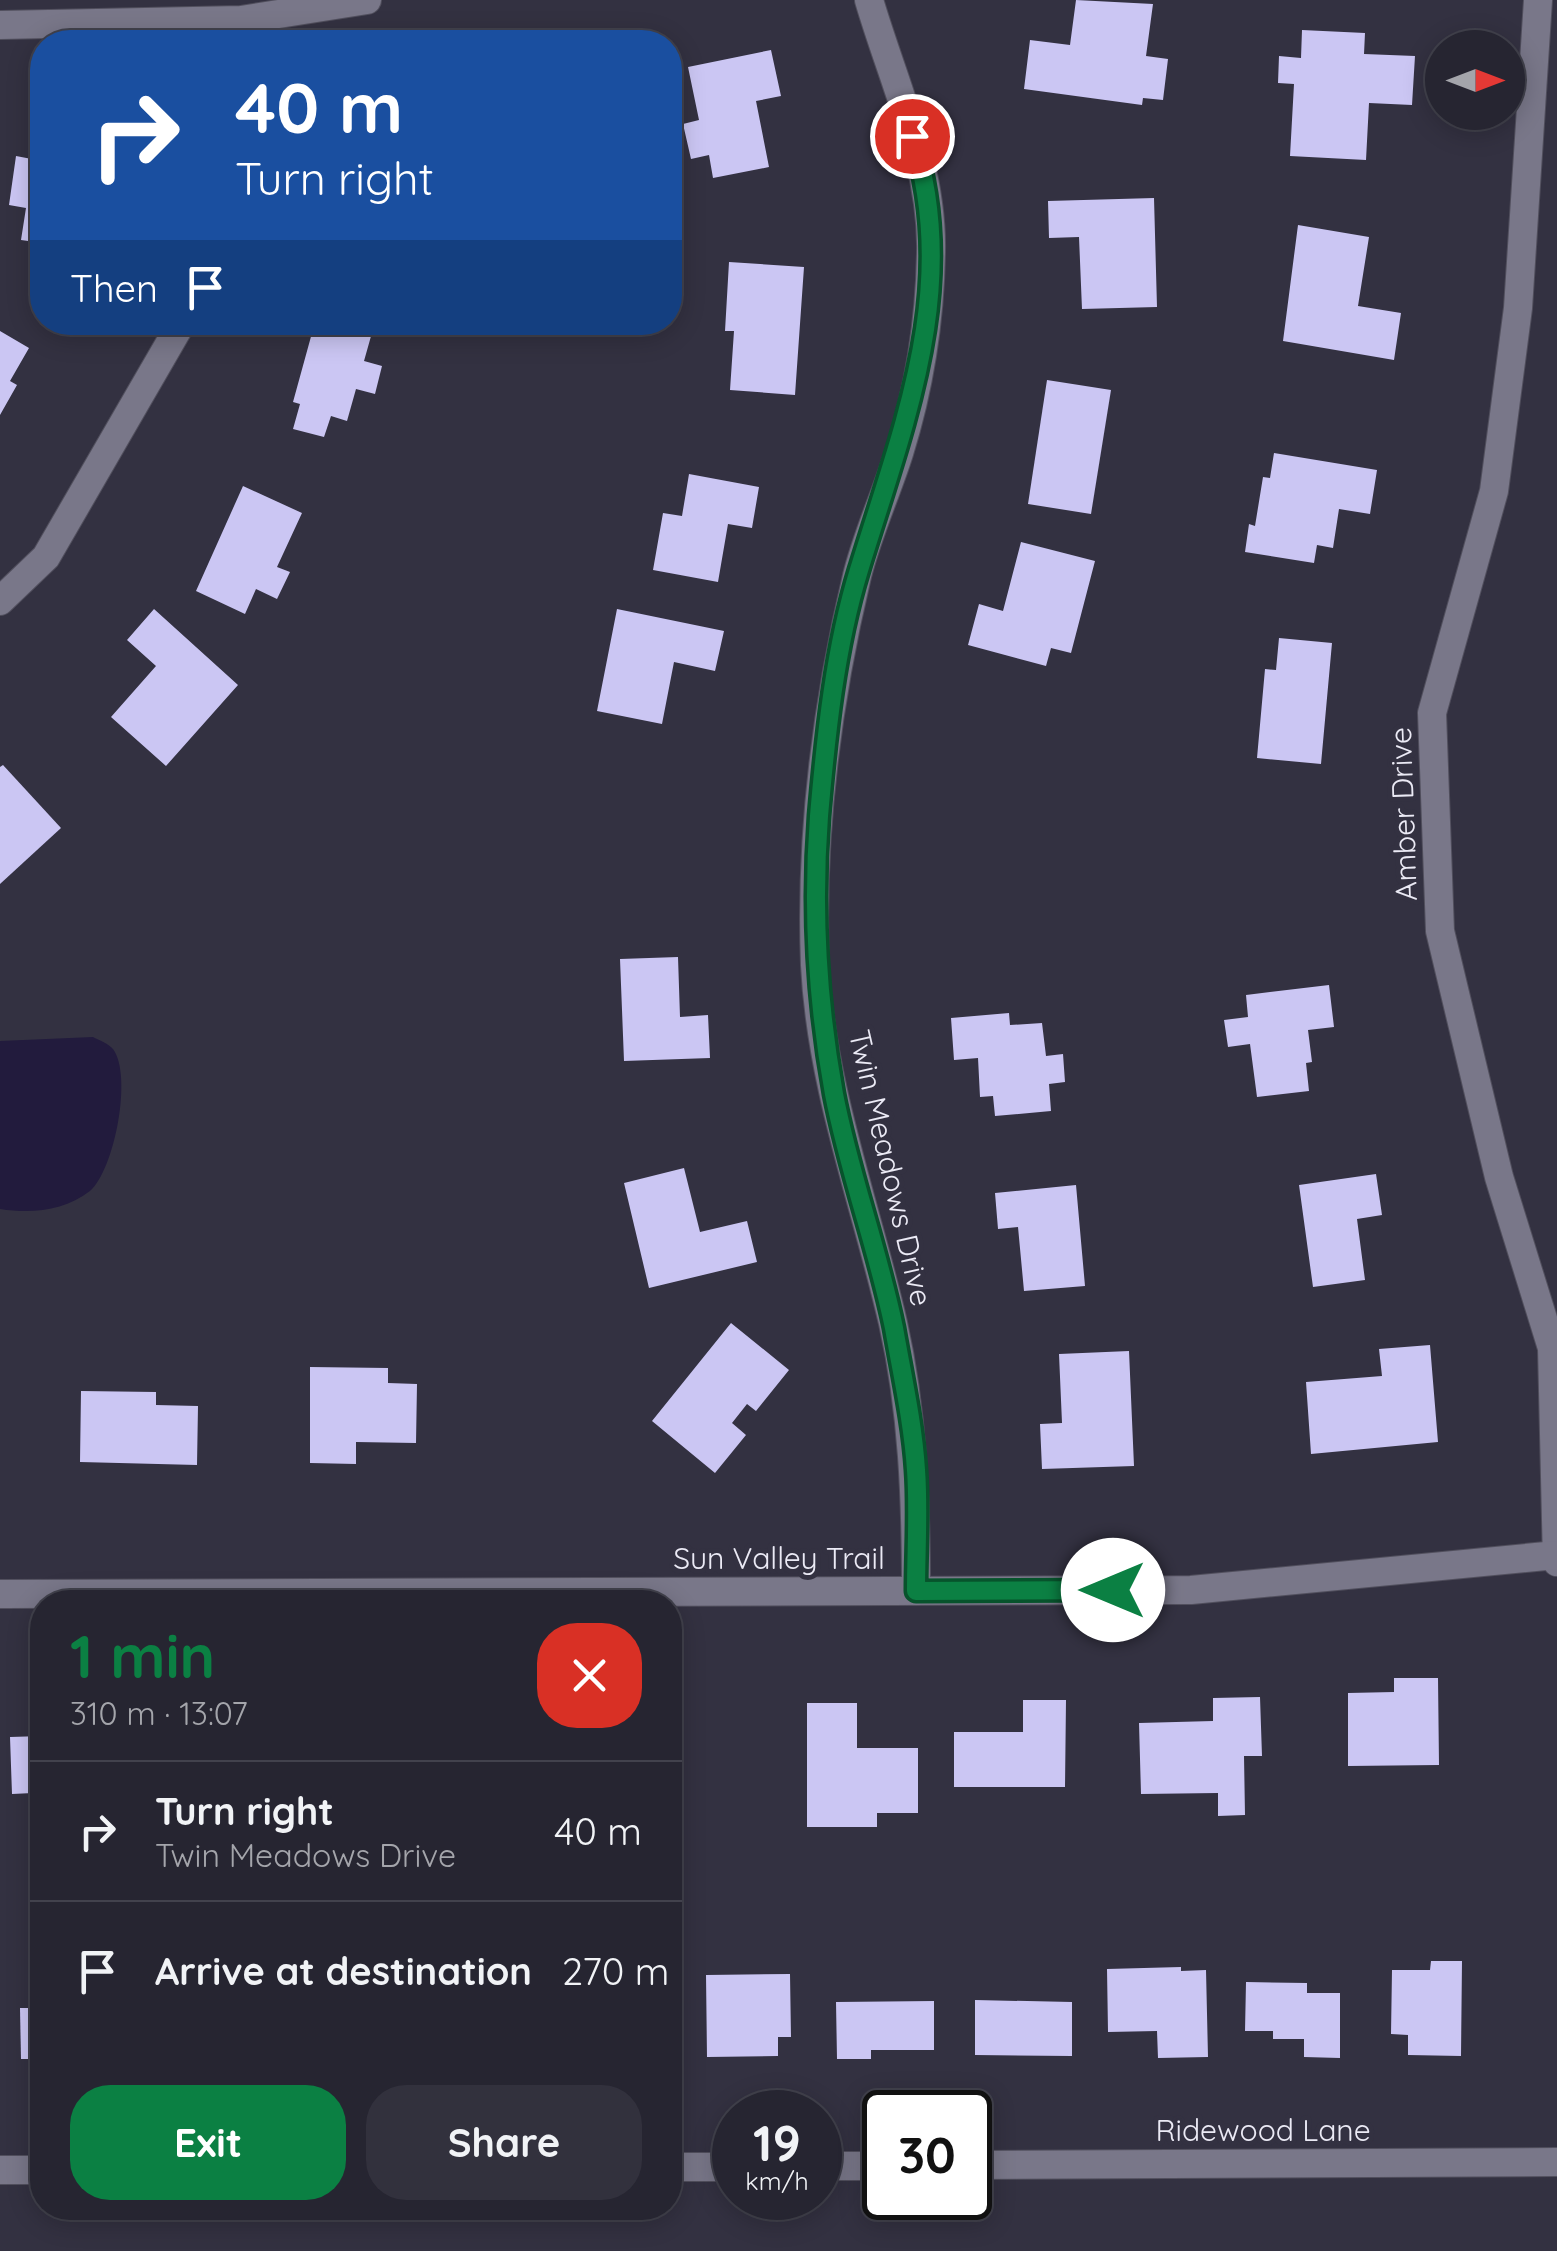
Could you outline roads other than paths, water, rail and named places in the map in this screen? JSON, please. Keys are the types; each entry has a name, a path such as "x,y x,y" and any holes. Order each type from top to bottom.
{"street":[{"path":"0,25 240,21 367,0"},
{"name":"Twin Meadows Drive","path":"868,0 924,171 932,249 924,343 900,448 858,573 831,705 819,818 815,966 834,1095 893,1325 916,1469 916,1591"},
{"name":"Amber Drive","path":"1538,0 1518,308 1494,491 1432,713 1440,931 1498,1177 1552,1348 1557,1559"},
{"path":"0,602 46,557 147,390 175,335"},
{"name":"Sun Valley Trail","path":"682,1592 1192,1590 1557,1559"},
{"name":"Sun Valley Trail","path":"0,1594 30,1594"},
{"name":"Ridewood Lane","path":"992,2166 1557,2162"},
{"path":"682,2167 712,2167"},
{"path":"0,2170 30,2170"}]}
